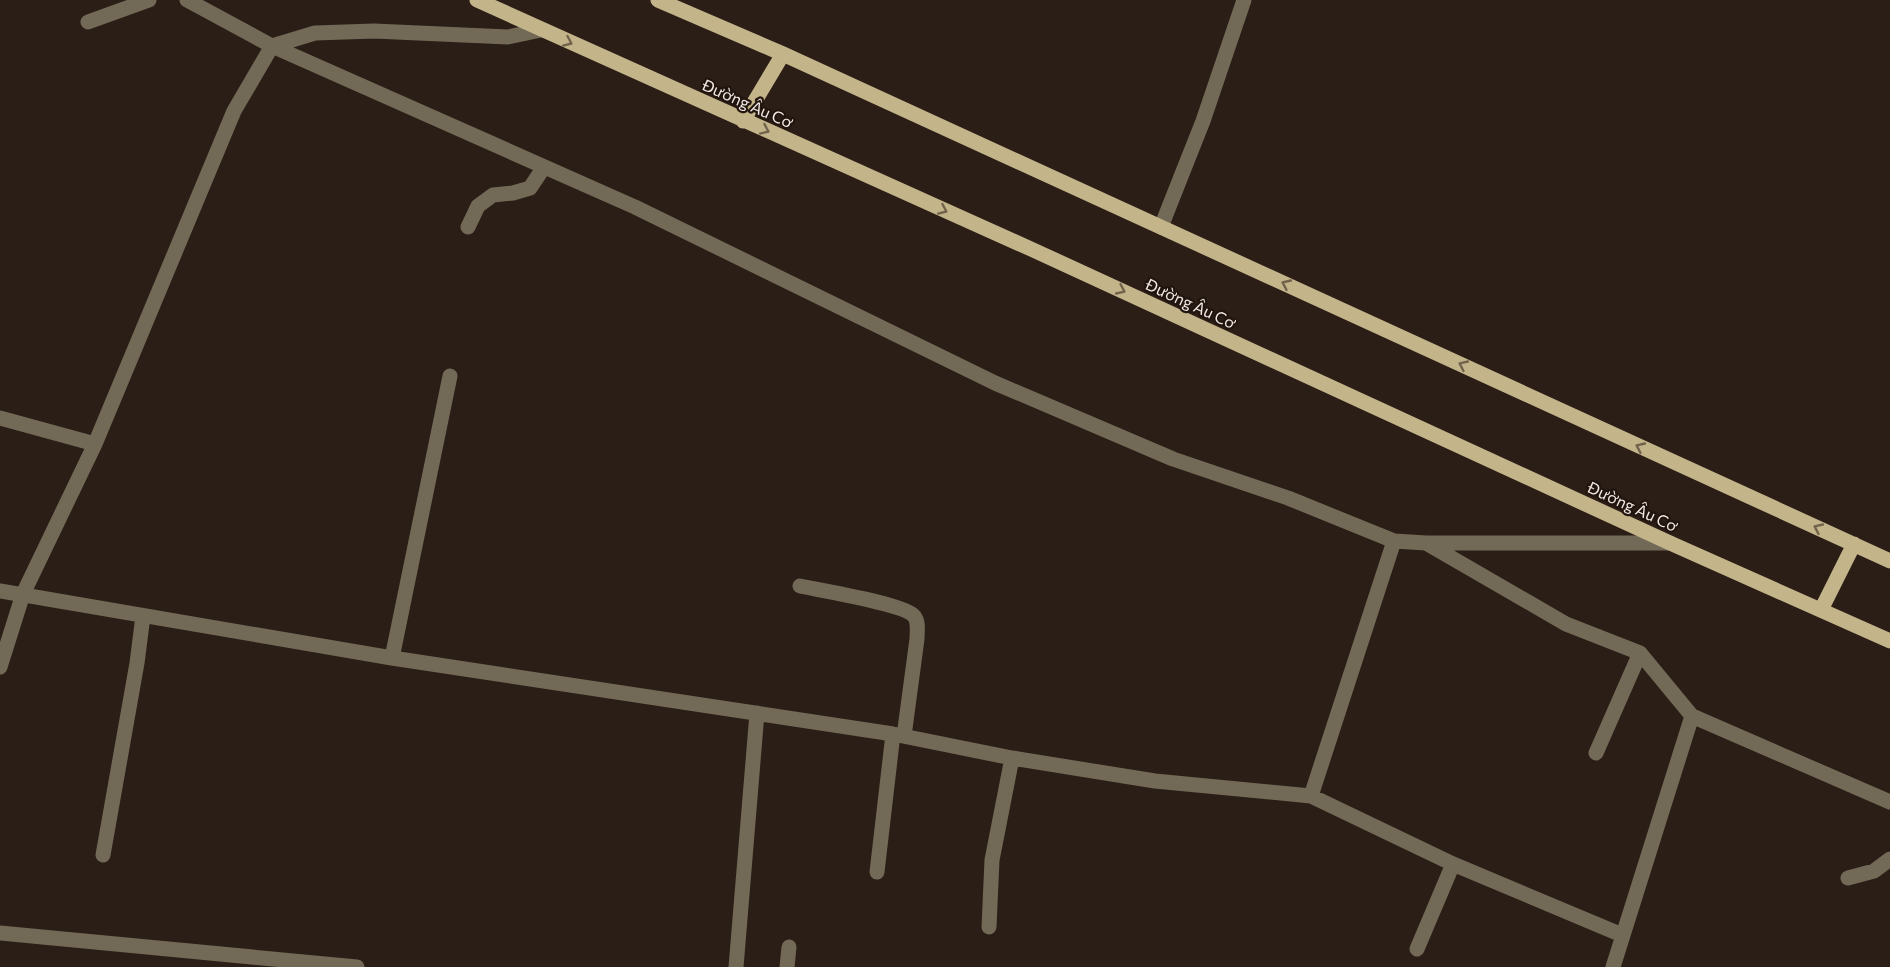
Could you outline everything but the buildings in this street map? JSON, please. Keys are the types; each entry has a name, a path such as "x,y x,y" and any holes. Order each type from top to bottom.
{"main road":[{"name":"Đường Âu Cơ","path":"477,0 1042,254 1890,641"},
{"path":"658,0 783,54 1890,561"},
{"path":"743,121 783,54"},
{"path":"1821,610 1854,544"}],"street":[{"path":"88,22 149,0"},
{"path":"187,0 272,46 646,213 995,383 1173,459 1288,498 1394,541 1671,543"},
{"path":"1161,227 1203,121 1244,0"},
{"path":"0,667 23,594 95,444 234,111 272,46 315,33 374,31 508,37 541,30"},
{"path":"468,226 478,206 493,195 530,188 544,167"},
{"path":"392,658 450,376"},
{"path":"0,418 95,444"},
{"path":"1311,796 1394,541"},
{"path":"1426,543 1566,624 1641,653 1692,716 1890,802"},
{"path":"800,586 904,610 914,616 918,625 877,872"},
{"path":"0,591 392,658 898,735 1012,758 1155,781 1311,796 1453,864 1622,935"},
{"path":"103,855 137,663 143,615"},
{"path":"1596,753 1641,653"},
{"path":"736,967 757,713"},
{"path":"1613,967 1692,716"},
{"path":"989,927 992,860 1012,758"},
{"path":"1848,878 1874,871 1890,859"},
{"path":"1417,950 1453,864"},
{"path":"0,933 357,967"},
{"path":"787,967 789,947"}]}
